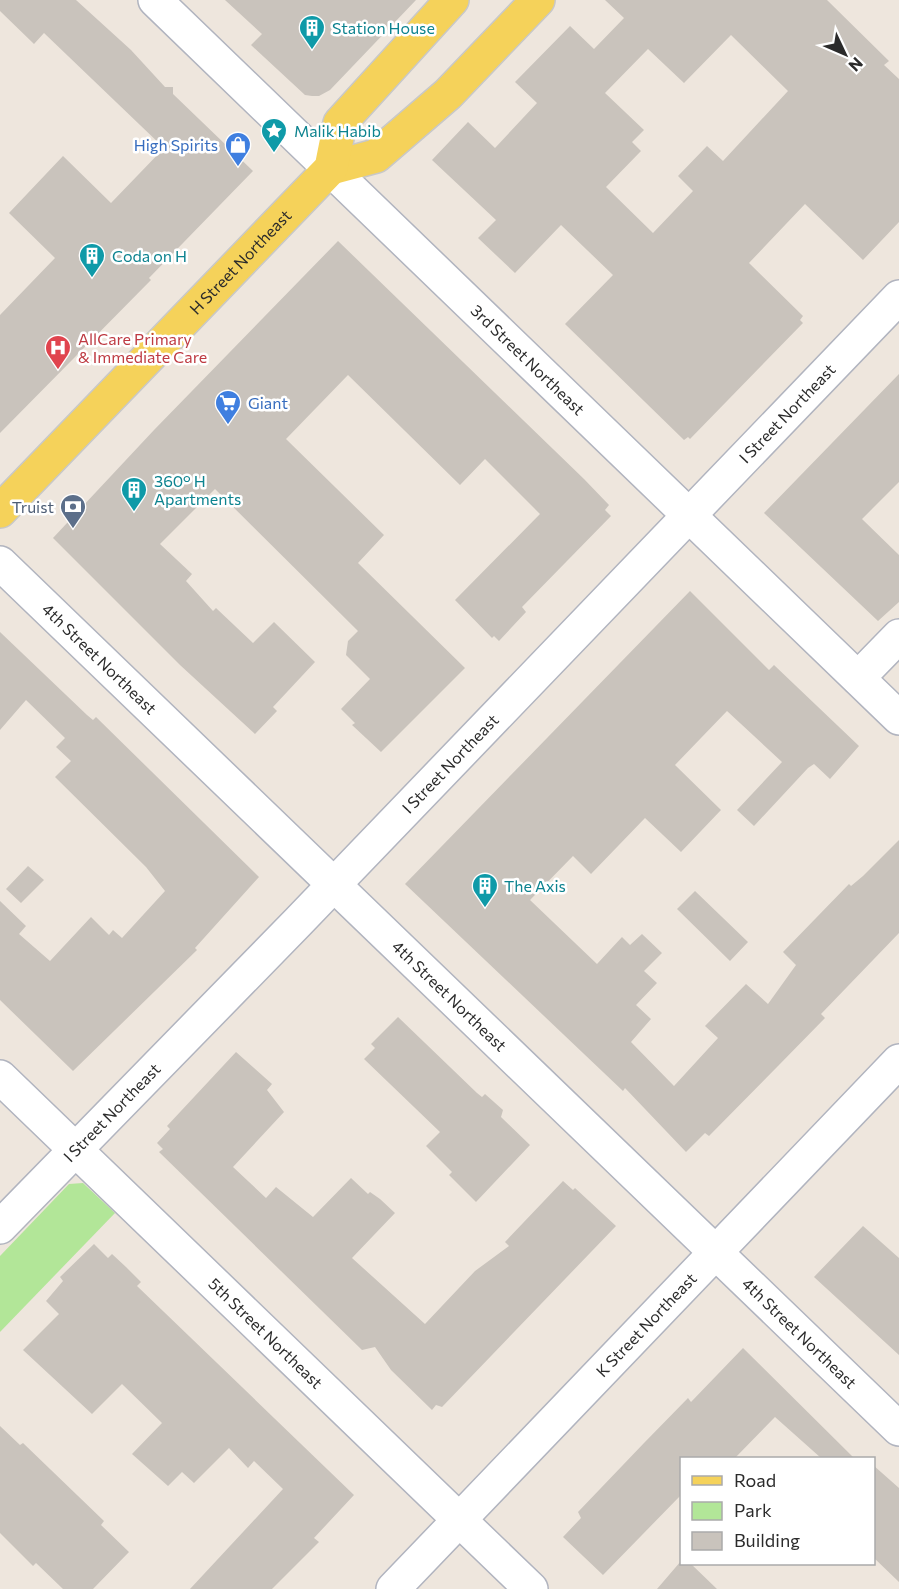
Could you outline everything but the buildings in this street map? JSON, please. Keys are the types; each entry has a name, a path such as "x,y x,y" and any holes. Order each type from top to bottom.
{"main road":[{"path":"452,0 340,123 331,168 376,156 448,93 538,0"},
{"name":"H Street Northeast","path":"0,511 331,168"}],"street":[{"name":"3rd Street Northeast","path":"155,0 899,718"},
{"name":"I Street Northeast","path":"0,1227 899,297"},
{"name":"4th Street Northeast","path":"0,563 899,1429"},
{"path":"858,678 899,636"},
{"name":"K Street Northeast","path":"393,1589 899,1061"},
{"name":"5th Street Northeast","path":"0,1077 531,1589"}],"green space":[{"path":"83,1183 115,1213 0,1332 0,1256 69,1184"}],"place":[{"name":"Station House","path":"312,51"},
{"name":"Malik Habib","path":"274,154"},
{"name":"High Spirits","path":"238,168"},
{"name":"Coda on H","path":"92,279"},
{"name":"AllCare Primary & Immediate Care","path":"58,371"},
{"name":"Giant","path":"228,426"},
{"name":"360° H Apartments","path":"134,513"},
{"name":"Truist","path":"73,530"},
{"name":"The Axis","path":"485,909"}]}
